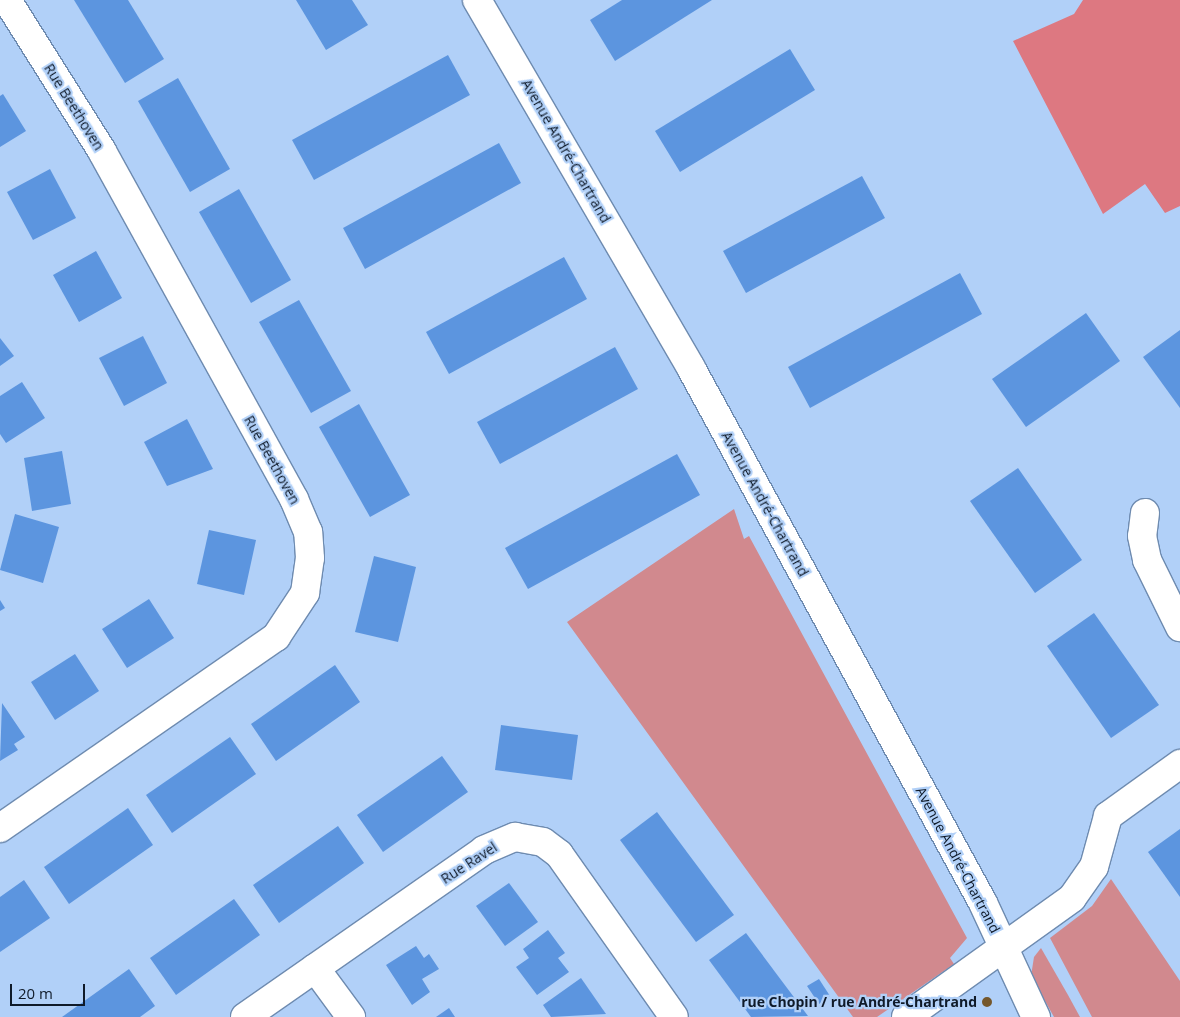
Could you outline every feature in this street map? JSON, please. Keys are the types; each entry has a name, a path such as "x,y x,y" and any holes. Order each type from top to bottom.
{"street":[{"name":"Rue Beethoven","path":"0,828 276,637 305,593 310,558 308,532 289,490 102,151 7,0"},
{"name":"Avenue André-Chartrand","path":"477,0 691,368 983,903 1036,1017"},
{"path":"1145,513 1142,536 1147,560 1180,626"},
{"path":"906,1017 1079,891 1094,867 1104,823 1115,808 1180,764"},
{"name":"Rue Ravel","path":"245,1017 484,850 506,840 526,838 543,842 559,854 674,1017"},
{"path":"315,968 351,1017"}],"shaded area":[{"path":"1083,0 1180,0 1180,206 1165,213 1145,184 1103,214 1013,41 1074,14"},
{"path":"734,509 744,539 749,536 967,938 950,958 954,964 877,1017 853,1017 567,622"},
{"path":"1111,879 1180,981 1180,1017 1092,1017 1050,938 1092,906"},
{"path":"1041,948 1080,1017 1054,1017 1031,976 1034,957"}],"building":[{"path":"74,0 128,0 164,59 125,83"},
{"path":"296,0 352,0 368,25 326,50"},
{"path":"622,0 712,0 615,61 590,20"},
{"path":"790,49 815,90 680,172 655,131"},
{"path":"448,55 470,95 314,180 292,140"},
{"path":"178,78 230,169 190,192 138,101"},
{"path":"3,94 26,131 0,147 0,96"},
{"path":"499,143 521,183 365,269 343,228"},
{"path":"50,169 76,218 33,240 7,192"},
{"path":"862,176 885,218 746,293 723,251"},
{"path":"239,189 291,280 251,303 199,212"},
{"path":"96,251 122,298 79,322 53,275"},
{"path":"564,257 587,299 449,374 426,332"},
{"path":"960,273 982,314 810,408 788,367"},
{"path":"299,300 351,391 311,413 259,322"},
{"path":"1086,313 1120,361 1026,427 992,379"},
{"path":"1180,330 1180,408 1143,357"},
{"path":"143,336 167,383 124,406 99,358"},
{"path":"0,338 14,356 0,366"},
{"path":"615,347 638,389 500,464 477,422"},
{"path":"22,382 45,418 6,443 0,434 0,396"},
{"path":"359,404 410,495 370,517 319,427"},
{"path":"187,419 213,469 167,486 144,442"},
{"path":"62,451 71,504 32,511 24,458"},
{"path":"677,454 700,495 528,589 505,548"},
{"path":"1018,468 1082,560 1035,593 970,501"},
{"path":"15,514 59,527 43,583 0,570"},
{"path":"209,530 256,540 244,595 197,584"},
{"path":"374,556 416,567 398,642 355,632"},
{"path":"149,599 174,638 127,668 102,629"},
{"path":"0,600 5,608 0,611"},
{"path":"1094,613 1159,705 1111,738 1047,646"},
{"path":"75,654 99,691 55,720 31,682"},
{"path":"335,665 360,702 276,761 251,724"},
{"path":"2,703 25,737 14,744 18,750 0,761"},
{"path":"501,725 578,735 572,780 495,770"},
{"path":"230,737 256,774 172,833 146,795"},
{"path":"442,756 468,792 383,852 357,815"},
{"path":"128,808 153,845 69,904 44,867"},
{"path":"657,812 734,915 696,942 620,840"},
{"path":"338,826 364,863 279,923 253,885"},
{"path":"1180,829 1180,897 1148,852"},
{"path":"24,880 50,918 0,952 0,897"},
{"path":"509,883 538,922 505,946 476,906"},
{"path":"234,899 260,935 176,995 150,958"},
{"path":"548,930 565,953 558,958 569,972 537,995 516,967 529,958 523,949"},
{"path":"746,933 808,1016 751,1017 709,960"},
{"path":"416,946 424,958 429,954 439,969 422,979 430,992 412,1005 386,965"},
{"path":"129,969 155,1006 140,1017 62,1017"},
{"path":"581,978 606,1014 551,1017 543,1005"},
{"path":"819,979 830,996 819,1004 807,986"},
{"path":"449,1008 455,1017 436,1017"}],"place":[{"name":"rue Chopin / rue André-Chartrand","path":"987,1002"}]}
